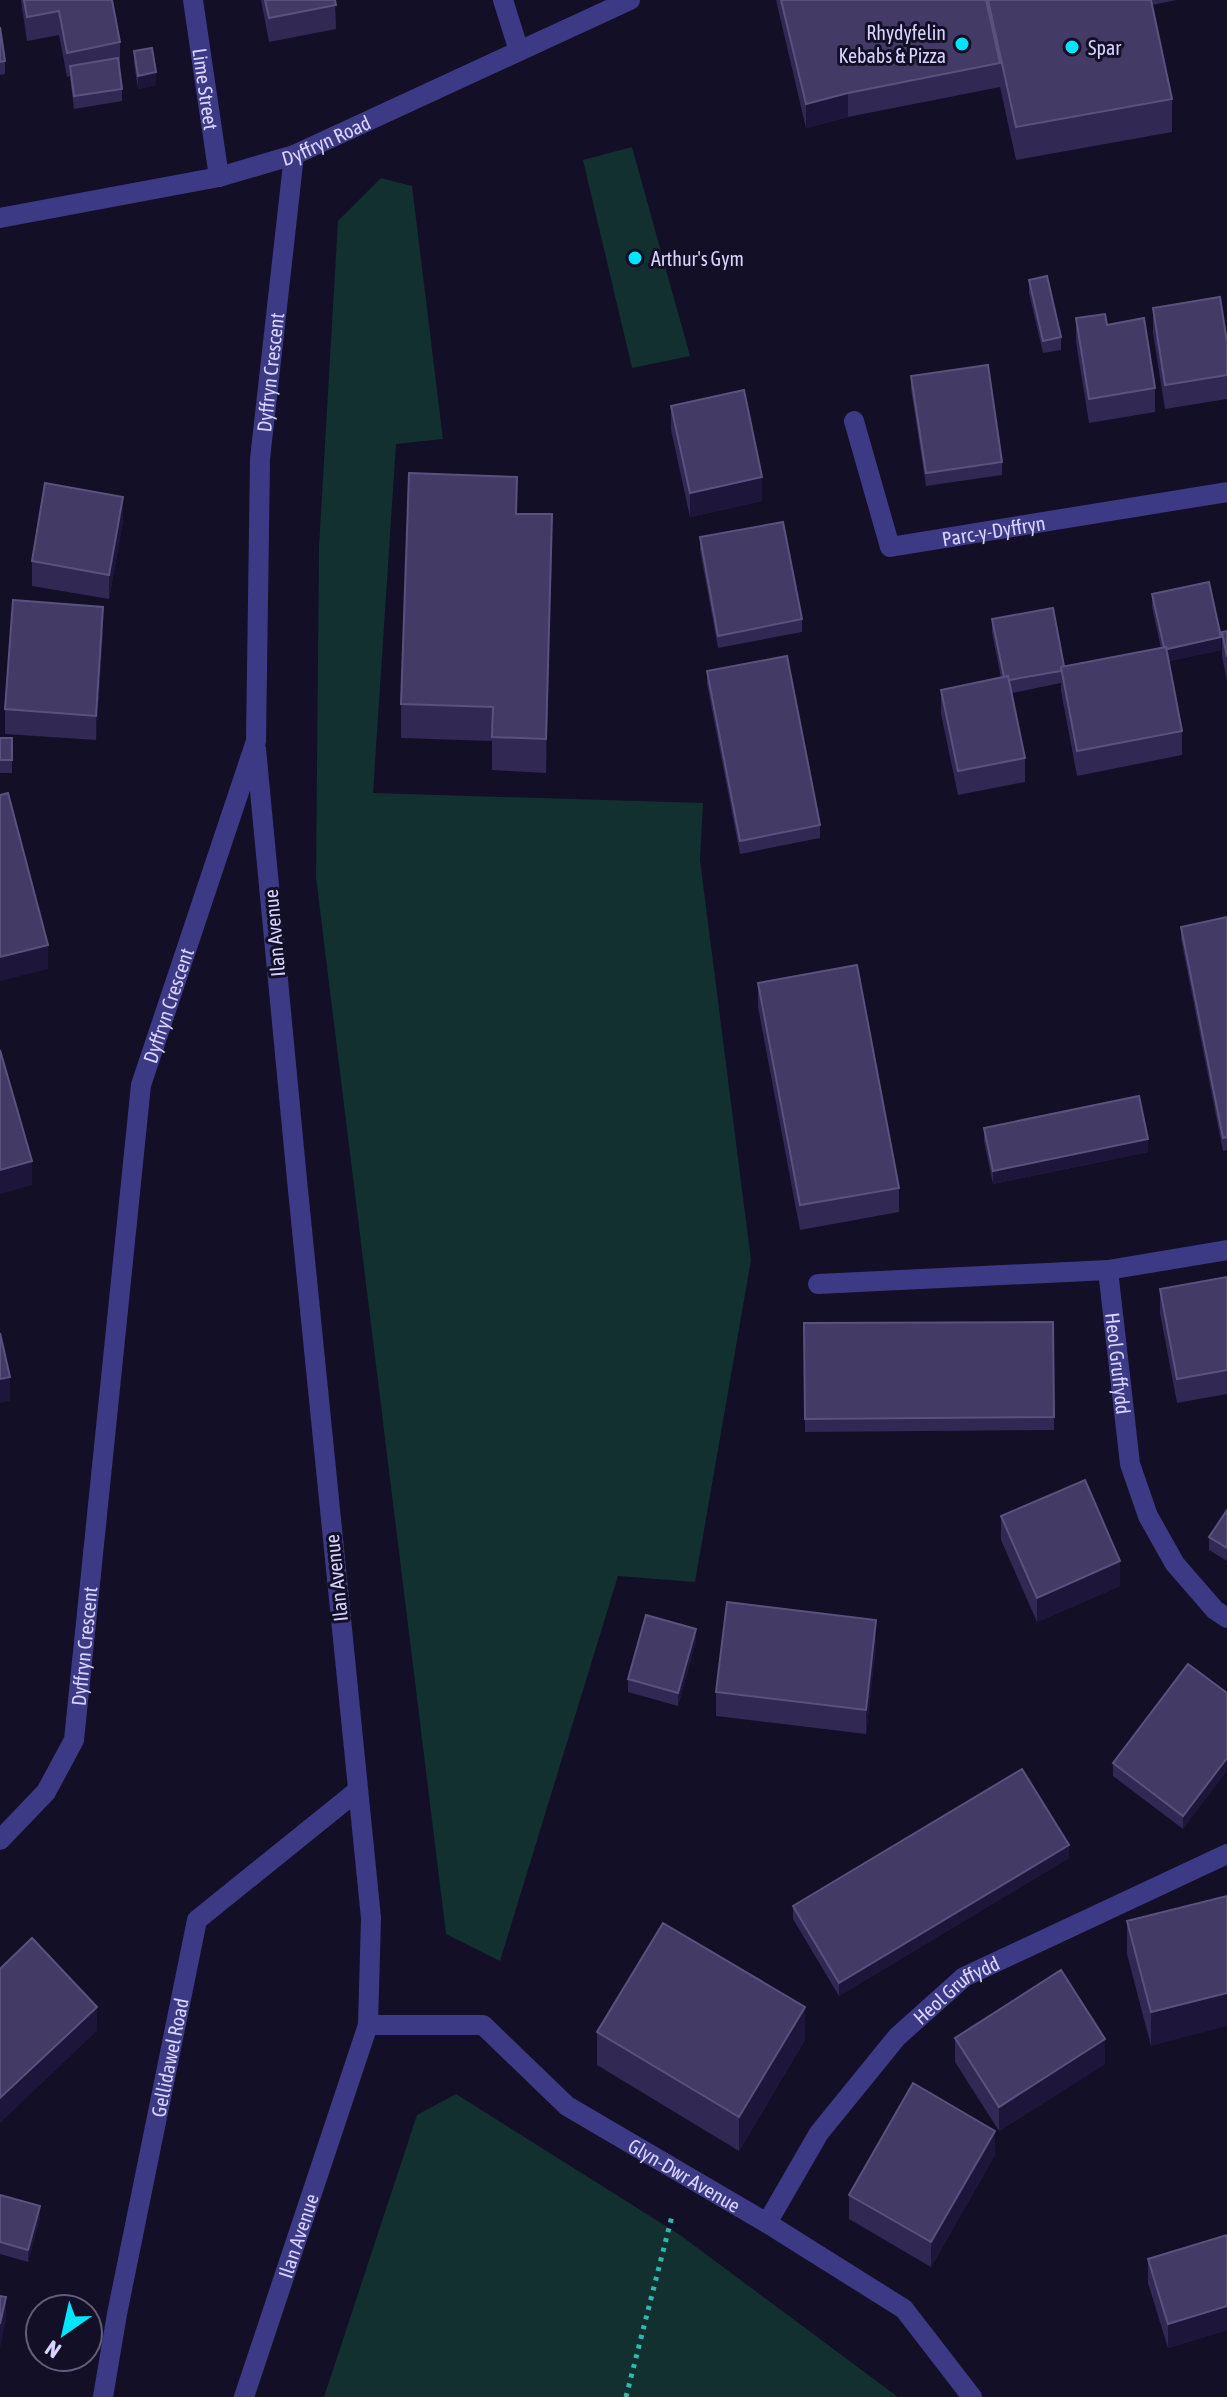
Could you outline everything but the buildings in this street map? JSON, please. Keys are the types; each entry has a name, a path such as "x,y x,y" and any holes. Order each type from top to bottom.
{"street":[{"name":"Lime Street","path":"193,0 219,177"},
{"path":"503,0 519,51"},
{"name":"Dyffryn Road","path":"0,218 219,177 294,155 630,0"},
{"name":"Dyffryn Crescent","path":"0,1840 46,1792 74,1740 141,1085 256,741 260,459 294,155"},
{"name":"Parc-y-Dyffryn","path":"854,421 890,547 1227,492"},
{"name":"Ilan Avenue","path":"244,2397 368,2025 371,1918 256,741"},
{"path":"818,1284 1108,1270 1227,1250"},
{"name":"Heol Gruffydd","path":"1108,1270 1130,1464 1148,1516 1175,1564 1215,1610 1227,1618"},
{"name":"Gellidawel Road","path":"103,2397 197,1920 357,1791"},
{"name":"Heol Gruffydd","path":"767,2223 819,2133 897,2037 964,1977 1227,1854"},
{"name":"Glyn-Dwr Avenue","path":"368,2025 483,2025 567,2106 767,2223 904,2309 972,2397"}],"path":[{"path":"626,2397 683,2174"}],"green space":[{"name":"Arthur's Gym","path":"632,147 690,356 632,368 583,160"},
{"path":"381,178 412,186 443,439 396,444 373,793 703,803 700,860 751,1260 695,1582 618,1576 500,1961 446,1934 316,877 319,547 338,221"},
{"path":"456,2094 680,2235 898,2397 324,2397 417,2115"}],"place":[{"name":"Rhydyfelin Kebabs & Pizza","path":"962,44"},
{"name":"Spar","path":"1072,47"},
{"name":"Arthur's Gym","path":"635,258"}]}
